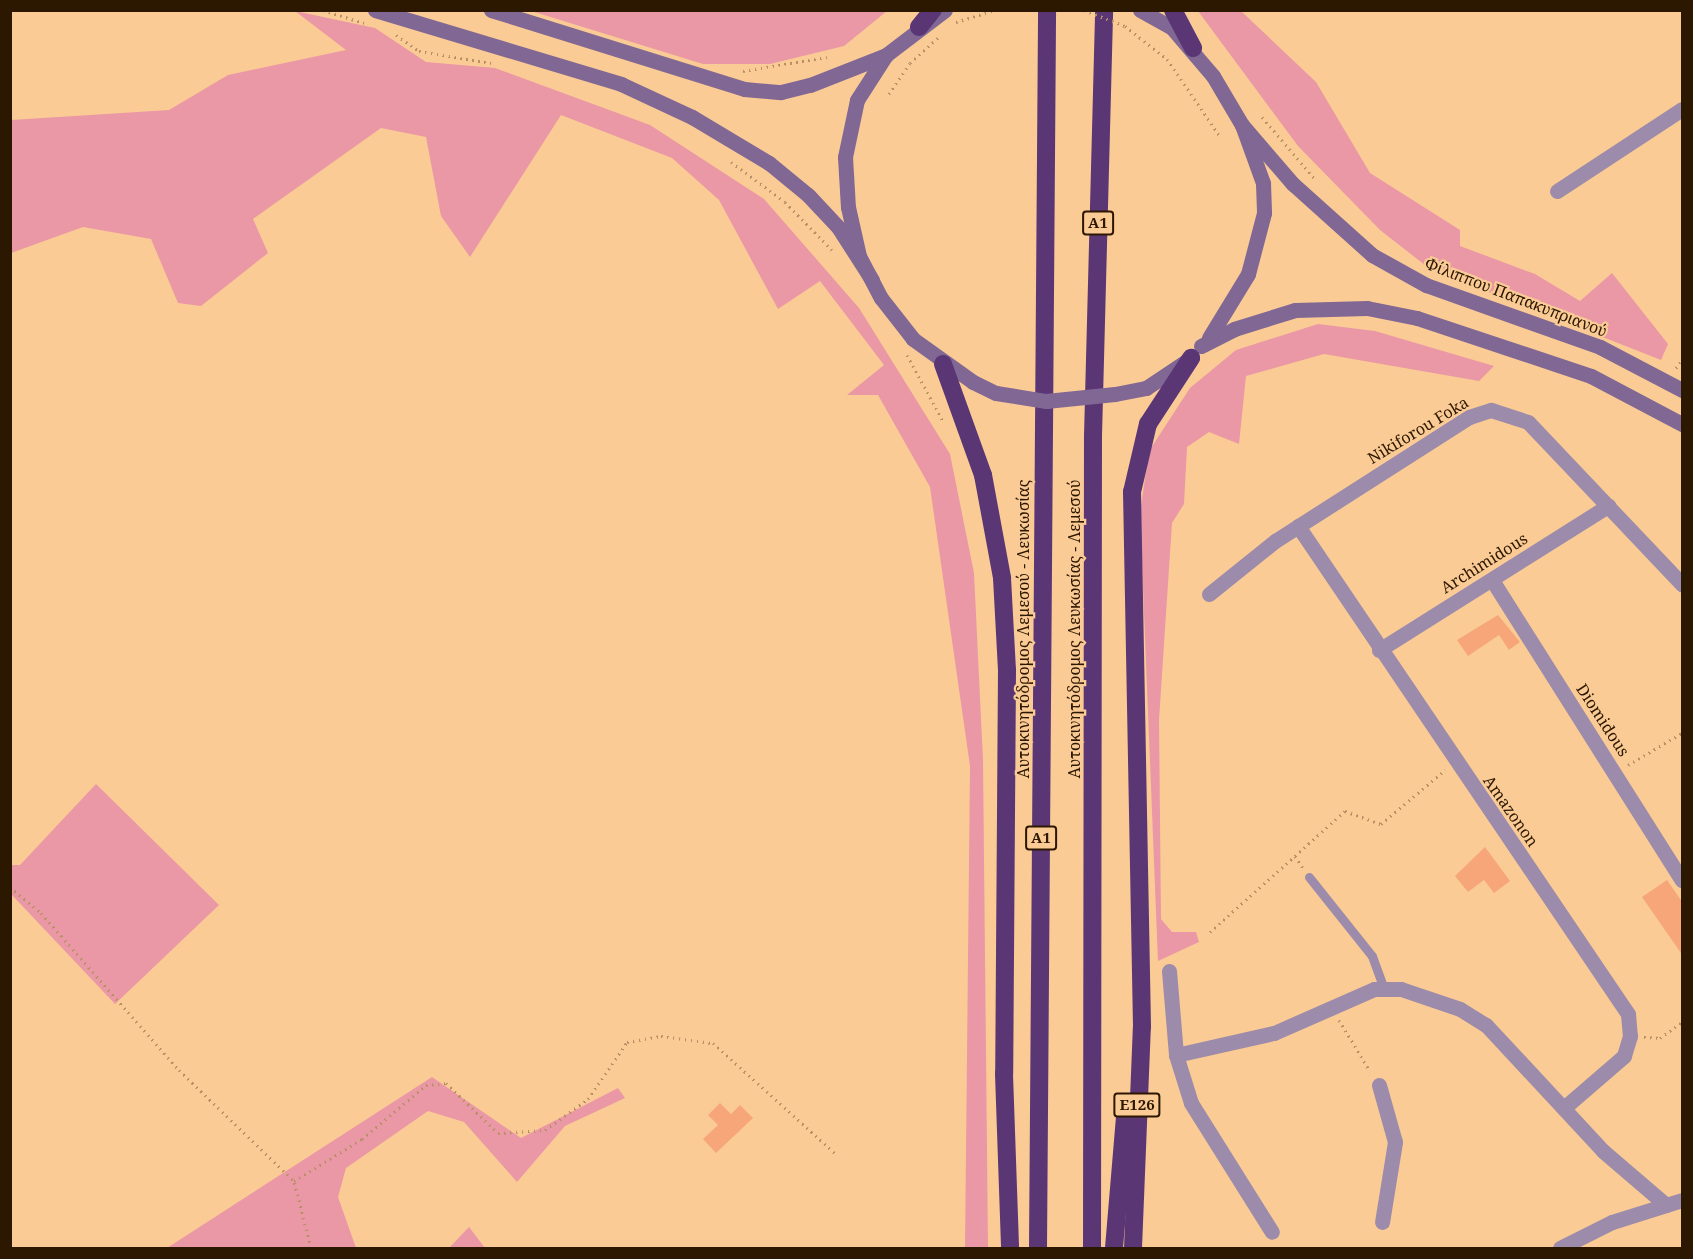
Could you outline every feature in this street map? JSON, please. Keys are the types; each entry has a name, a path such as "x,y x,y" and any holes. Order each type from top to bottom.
{"highway":[{"path":"919,27 933,10"},
{"name":"Αυτοκινητόδρομος Λεμεσού - Λευκωσίας","path":"1038,1248 1047,10"},
{"name":"Αυτοκινητόδρομος Λευκωσίας - Λεμεσού","path":"1092,1248 1093,436 1104,10"},
{"path":"1173,10 1193,48"},
{"path":"1114,1248 1138,962 1132,492 1148,424 1196,352"},
{"path":"943,364 983,475 1002,578 1007,670 1004,1062 1010,1248"},
{"name":"E126","path":"1133,1248 1142,1027 1138,962"}],"main road":[{"path":"491,10 744,89 781,92 810,85 886,55"},
{"path":"872,280 848,207 845,157 857,100 886,55 919,27 945,10"},
{"path":"1140,10 1172,28 1193,48 1242,126 1263,183 1258,244 1224,321 1196,352"},
{"path":"373,18 621,84 692,117 769,163 808,195 838,227 913,339 943,364 996,393 1046,401 1116,394 1146,388 1234,328 1295,310 1367,308 1417,318 1591,376 1683,424"},
{"name":"Φίλιππου Παπακυπριανού","path":"1242,126 1293,184 1372,255 1426,285 1600,347 1683,390"}],"street":[{"path":"1557,191 1683,108"},
{"name":"Nikiforou Foka","path":"1209,594 1298,526 1469,417 1491,410 1528,422 1683,584"},
{"name":"Archimidous","path":"1378,650 1608,506"},
{"name":"Amazonon","path":"1298,526 1378,650 1623,1004 1630,1036"},
{"name":"Diomidous","path":"1492,580 1683,880"},
{"path":"1169,971 1176,1055 1191,1103 1272,1232"},
{"path":"1176,1055 1274,1033 1383,987 1434,999 1473,1016 1565,1107 1603,1151 1666,1205"},
{"path":"1565,1107 1617,1064 1630,1036"},
{"path":"1379,1085 1395,1143 1382,1222"},
{"path":"1560,1248 1577,1244 1666,1205 1683,1200"}],"lane":[{"path":"1309,877 1372,956 1383,987"}],"path":[{"path":"323,10 373,18"},
{"path":"889,94 910,63 956,22 995,10"},
{"path":"1084,10 1125,26 1167,59 1221,138"},
{"path":"392,32 419,51 496,64"},
{"path":"728,159 785,202 834,253"},
{"path":"902,346 948,431"},
{"path":"1616,772 1683,733"},
{"path":"1210,932 1346,811 1381,825 1455,762"},
{"path":"10,887 41,913 179,1070 294,1181 311,1248"},
{"path":"1331,1009 1379,1085"},
{"path":"1630,1036 1660,1038 1683,1022"},
{"path":"294,1181 362,1139 426,1085 446,1083 498,1133 545,1130 588,1100 627,1042 661,1036 714,1043 837,1155"}],"shaded area":[{"path":"887,10 844,46 770,64 703,64 531,11"},
{"path":"295,11 375,28 426,62 495,68 650,125 764,199 859,308 950,454 974,573 983,760 988,1248 965,1248 970,766 930,487 878,395 847,395 884,365 820,281 778,309 719,200 672,158 561,115 470,257 441,216 426,137 381,128 253,219 268,253 201,306 178,303 151,239 83,227 11,253 11,120 169,110 228,75 346,50"},
{"path":"1198,11 1241,11 1316,82 1370,173 1460,230 1460,246 1535,274 1580,301 1612,273 1668,344 1661,360 1430,269 1380,230 1298,146"},
{"path":"1318,324 1375,331 1494,366 1479,381 1324,354 1246,376 1239,444 1209,432 1187,447 1184,504 1172,523 1159,720 1161,919 1172,932 1196,932 1199,942 1158,961 1140,513 1149,451 1190,388 1236,350"},
{"path":"96,784 219,905 115,1004 11,894 11,865 20,865"},
{"path":"432,1077 521,1138 618,1088 625,1098 565,1126 517,1182 464,1122 428,1111 346,1168 338,1197 356,1248 167,1248"},
{"path":"469,1227 485,1248 447,1248 450,1247"}],"building":[{"path":"1498,615 1520,642 1509,650 1499,635 1468,656 1457,640"},
{"path":"1485,847 1510,881 1494,893 1484,880 1468,892 1455,876"},
{"path":"1667,880 1683,903 1683,956 1642,897"},
{"path":"720,1103 731,1114 740,1105 753,1118 716,1153 703,1139 718,1125 708,1115"}]}
